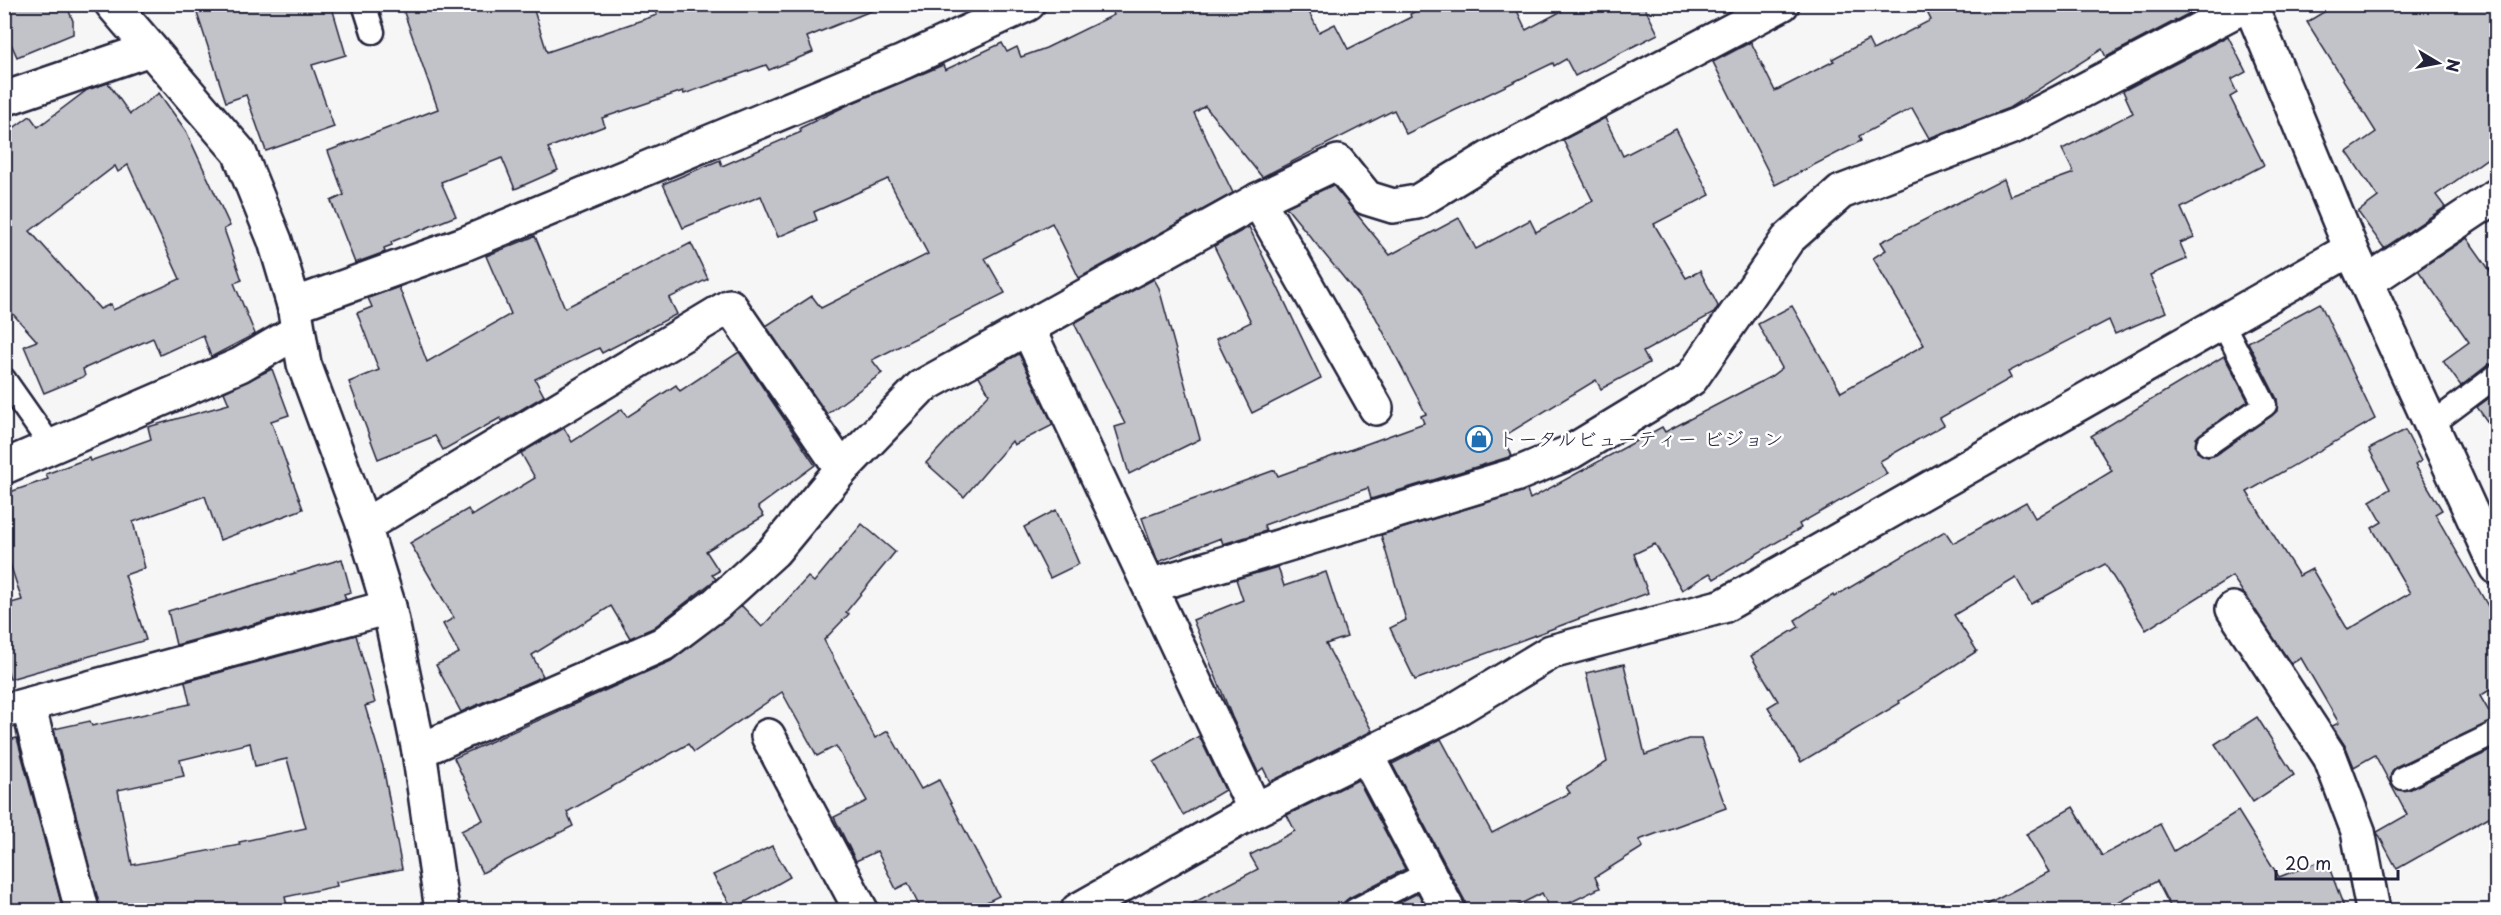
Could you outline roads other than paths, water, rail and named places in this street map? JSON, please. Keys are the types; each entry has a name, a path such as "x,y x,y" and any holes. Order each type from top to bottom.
{"street":[{"path":"112,4 239,152 275,241 296,318 304,364 364,525 389,607 419,751 442,910"},
{"path":"4,467 240,365 296,318 464,244 903,62 1028,4"},
{"path":"419,751 663,644 716,604 774,551 842,469 921,387 1258,200 1338,162 1367,198 1393,206 1417,202 1491,157 1782,4"},
{"path":"1150,586 1515,475 1571,452 1691,379 1788,240 1841,192 2017,125 2249,4 2351,249 2496,567"},
{"path":"4,99 150,49"},
{"path":"2367,282 2496,196"},
{"path":"1258,200 1376,408"},
{"path":"1078,910 1255,810 1445,716 1551,652 1723,606 2351,249"},
{"path":"364,525 730,306 842,469"},
{"path":"1028,329 1255,810"},
{"path":"82,910 16,708 389,607"},
{"path":"2233,609 2330,757 2358,831 2373,910"},
{"path":"768,736 861,910"},
{"path":"1366,755 1448,910"}],"lane":[{"path":"364,4 373,32"},
{"path":"2208,444 2265,405 2222,322"},
{"path":"2431,425 2496,376"},
{"path":"4,379 51,446"},
{"path":"2403,778 2496,733"},
{"path":"1355,910 1428,873"}],"place":[{"name":"トータルビューティー ビジョン","path":"1479,439"}]}
